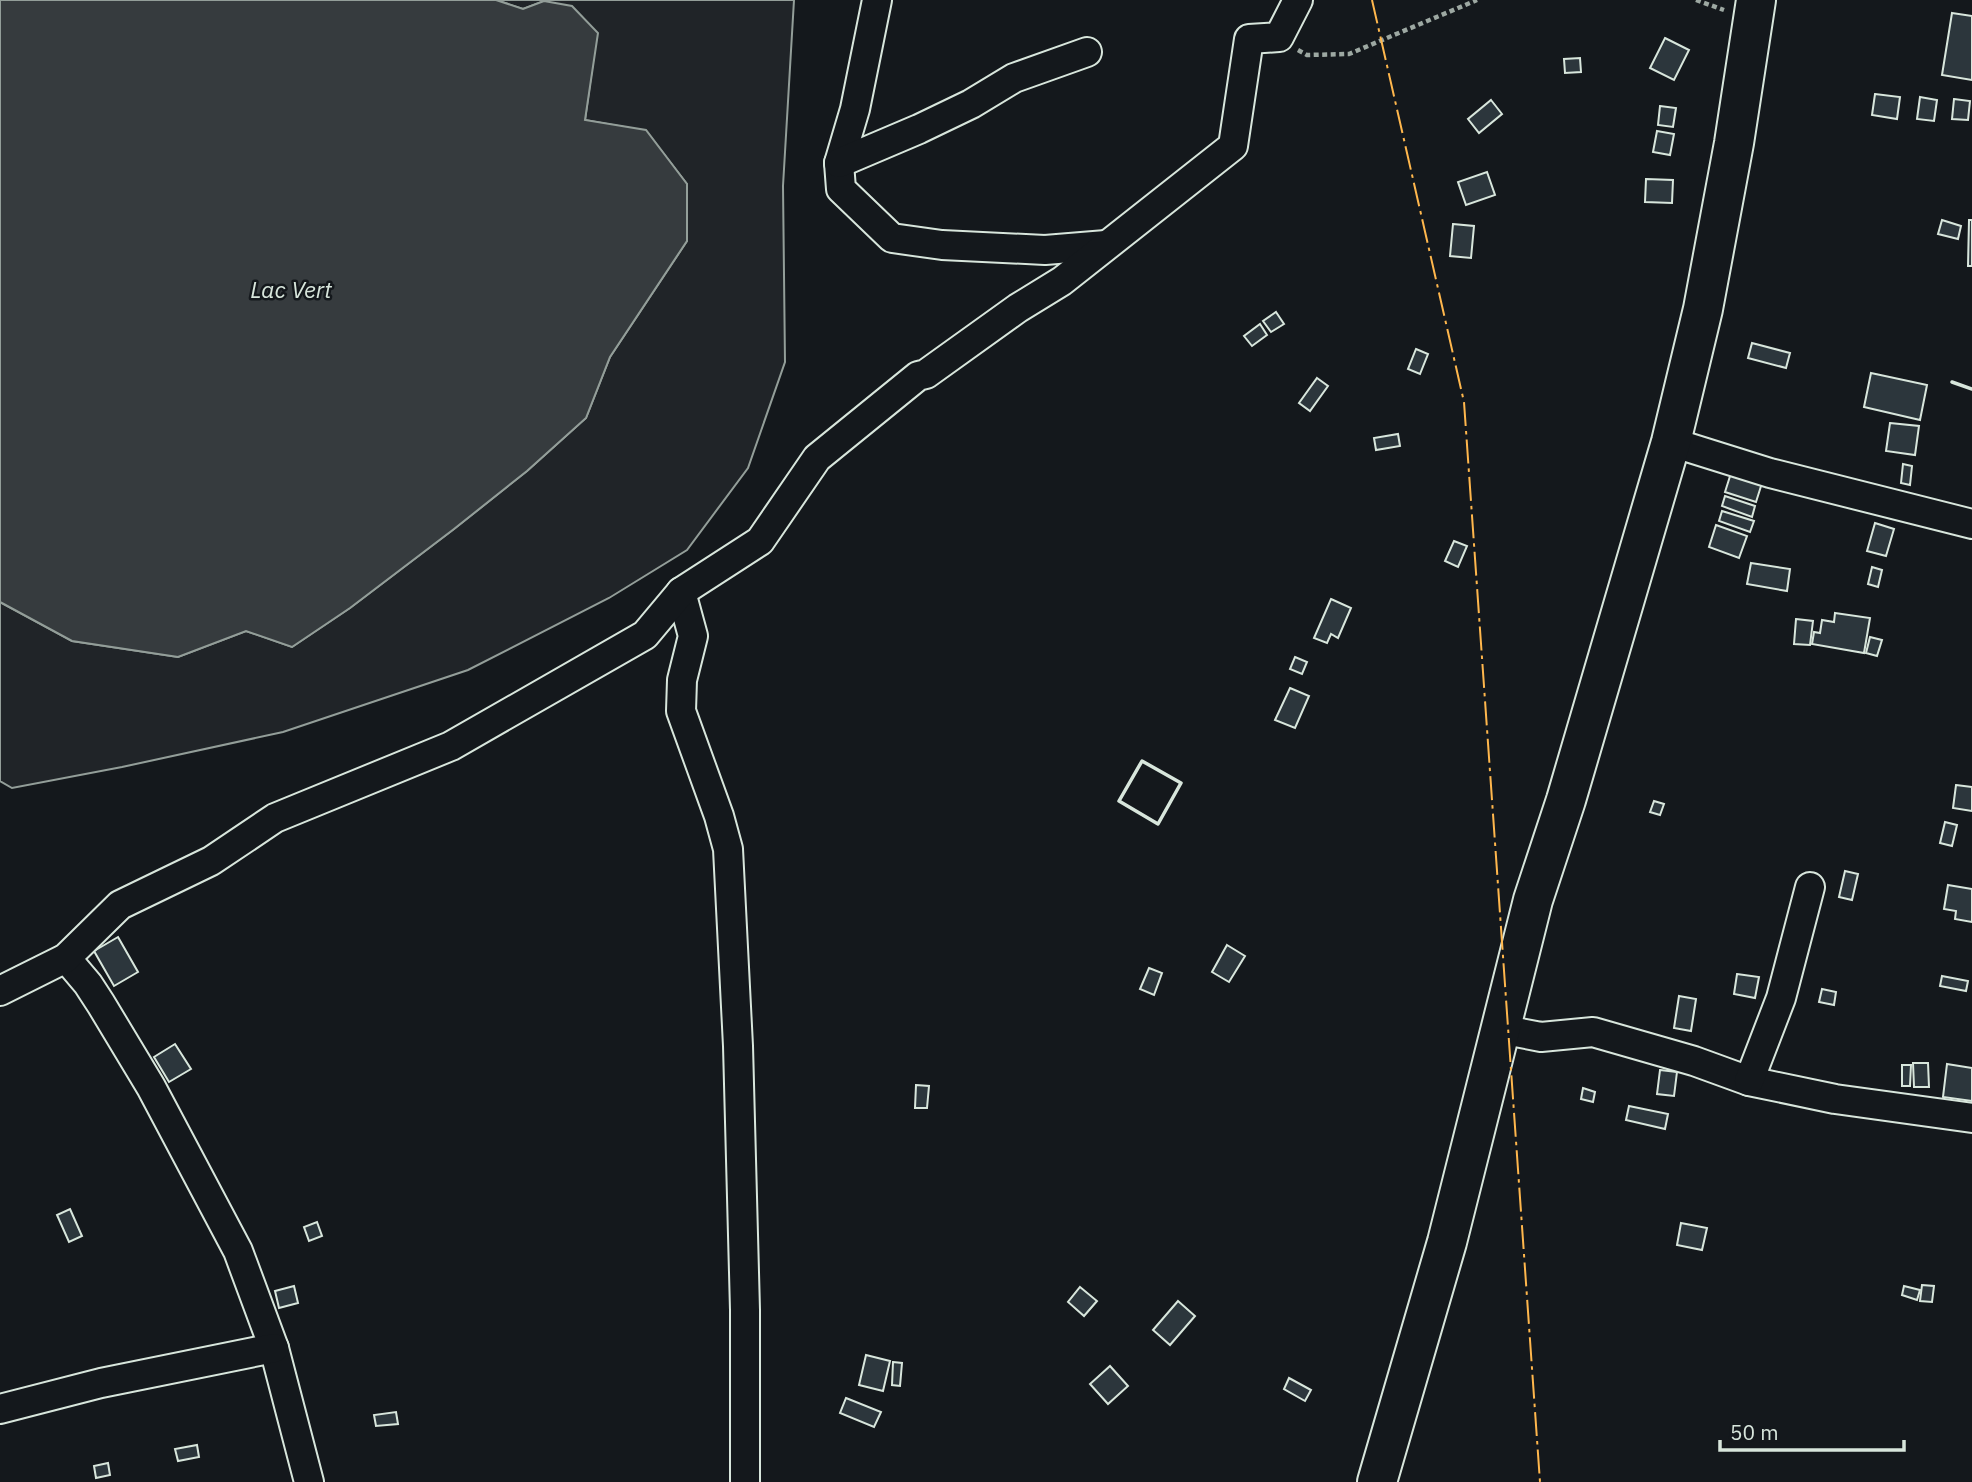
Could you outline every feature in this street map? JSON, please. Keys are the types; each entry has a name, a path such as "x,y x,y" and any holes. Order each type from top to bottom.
{"highway":[{"path":"1377,1482 1447,1242 1533,900 1566,800 1671,442 1703,309 1734,143 1756,0"}],"street":[{"path":"877,0 855,109 839,163 841,189 892,239 942,245 1045,250 1106,245"},
{"path":"0,991 66,958 120,905 211,861 275,818 451,746 645,635 681,592 760,541 817,458 918,376 926,374 1018,308 1062,281 1233,146 1249,38 1279,37 1298,0"},
{"path":"839,163 971,104 1014,78 1087,52"},
{"path":"1671,442 1770,473 1972,524"},
{"path":"681,592 693,636 682,680 681,711 719,816 728,849 738,1046 745,1310 745,1482"},
{"path":"1749,1081 1781,998 1810,887"},
{"path":"66,958 102,1004 169,1122 237,1251 274,1348 309,1482"},
{"path":"1500,1030 1541,1037 1593,1032 1694,1061 1749,1081 1835,1099 1972,1118"},
{"path":"0,1409 101,1382 274,1348"}],"path":[{"path":"1279,37 1307,55 1349,54 1477,0"}],"shaded area":[{"path":"496,0 794,0 783,186 785,362 748,468 687,550 609,598 468,670 283,732 12,788 0,781 0,602 72,641 178,657 246,631 292,647 350,608 454,529 527,471 586,418 610,357 687,241 687,184 646,131 585,120 597,33 544,1 523,9"}],"water":[{"name":"Lac Vert","path":"0,0 496,0 523,9 544,1 572,6 598,33 585,120 646,130 687,184 687,241 610,357 586,418 527,471 454,529 350,608 292,647 246,631 178,657 72,641 0,602"}],"building":[{"path":"1952,13 1972,16 1972,80 1942,75"},
{"path":"1665,38 1689,50 1674,80 1650,68"},
{"path":"1580,58 1581,72 1565,73 1564,59"},
{"path":"1875,94 1900,97 1897,119 1872,115"},
{"path":"1920,97 1937,100 1934,121 1917,119"},
{"path":"1954,99 1970,101 1968,120 1952,119"},
{"path":"1491,100 1502,114 1479,133 1468,119"},
{"path":"1660,106 1676,108 1673,127 1658,125"},
{"path":"1657,131 1674,134 1670,155 1653,152"},
{"path":"1487,172 1495,195 1466,205 1458,182"},
{"path":"1646,179 1673,180 1672,203 1645,202"},
{"path":"1942,220 1961,226 1958,239 1938,234"},
{"path":"1969,220 1972,220 1972,266 1968,266"},
{"path":"1453,224 1474,226 1471,258 1450,256"},
{"path":"1276,312 1284,324 1271,332 1263,321"},
{"path":"1260,324 1267,335 1252,346 1244,336"},
{"path":"1752,343 1790,353 1786,368 1748,358"},
{"path":"1416,349 1428,354 1420,374 1408,369"},
{"path":"1871,373 1927,385 1920,420 1864,407"},
{"path":"1317,378 1328,386 1310,411 1299,403"},
{"path":"1890,423 1919,426 1915,455 1886,451"},
{"path":"1398,434 1400,446 1376,450 1374,438"},
{"path":"1903,464 1912,466 1910,485 1901,483"},
{"path":"1731,473 1762,483 1756,502 1725,492"},
{"path":"1725,496 1755,506 1752,517 1722,506"},
{"path":"1722,511 1754,521 1750,532 1719,521"},
{"path":"1875,523 1894,529 1886,556 1867,551"},
{"path":"1716,525 1747,536 1739,558 1709,547"},
{"path":"1454,541 1467,546 1458,567 1445,561"},
{"path":"1751,563 1790,569 1787,591 1747,584"},
{"path":"1872,567 1882,570 1878,587 1868,584"},
{"path":"1331,599 1351,608 1338,638 1331,634 1327,643 1314,638"},
{"path":"1835,613 1870,618 1864,653 1812,644 1814,632 1820,633 1822,620 1834,622"},
{"path":"1796,619 1813,621 1810,645 1794,644"},
{"path":"1870,637 1882,640 1877,656 1866,653"},
{"path":"1295,657 1307,662 1302,674 1290,669"},
{"path":"1290,688 1309,696 1295,728 1275,720"},
{"path":"1956,785 1972,787 1972,811 1953,808"},
{"path":"1654,801 1664,804 1660,815 1650,812"},
{"path":"1945,822 1957,825 1952,846 1940,843"},
{"path":"1845,871 1858,874 1852,900 1839,897"},
{"path":"1948,885 1972,889 1972,922 1955,919 1956,911 1944,909"},
{"path":"118,937 138,972 114,986 94,951"},
{"path":"1227,945 1245,956 1229,982 1212,972"},
{"path":"1149,968 1162,973 1154,995 1140,989"},
{"path":"1737,974 1759,977 1755,998 1734,994"},
{"path":"1942,976 1968,981 1966,991 1940,986"},
{"path":"1822,989 1836,992 1834,1005 1819,1002"},
{"path":"1679,996 1696,999 1691,1031 1674,1028"},
{"path":"175,1044 191,1069 169,1082 154,1057"},
{"path":"1913,1063 1928,1063 1929,1087 1914,1087"},
{"path":"1947,1064 1972,1068 1972,1101 1943,1097"},
{"path":"1902,1065 1911,1065 1910,1086 1902,1086"},
{"path":"1660,1070 1677,1072 1674,1096 1657,1094"},
{"path":"916,1085 929,1086 927,1108 915,1108"},
{"path":"1583,1088 1595,1092 1593,1102 1581,1099"},
{"path":"1629,1106 1668,1114 1665,1129 1626,1120"},
{"path":"70,1209 82,1236 69,1242 57,1215"},
{"path":"317,1222 322,1236 309,1241 304,1227"},
{"path":"1681,1223 1707,1228 1702,1250 1677,1245"},
{"path":"1922,1285 1934,1286 1932,1302 1920,1301"},
{"path":"294,1286 298,1303 279,1308 275,1291"},
{"path":"1904,1286 1920,1290 1917,1300 1902,1295"},
{"path":"1080,1287 1097,1301 1084,1316 1068,1302"},
{"path":"1178,1301 1195,1316 1170,1345 1153,1330"},
{"path":"866,1355 890,1361 883,1391 859,1385"},
{"path":"893,1362 902,1363 900,1386 892,1385"},
{"path":"1110,1366 1128,1386 1108,1404 1090,1384"},
{"path":"1289,1378 1311,1390 1305,1401 1284,1389"},
{"path":"846,1398 881,1412 874,1427 840,1413"},
{"path":"396,1412 398,1424 376,1426 374,1415"},
{"path":"197,1445 199,1457 178,1461 175,1449"},
{"path":"108,1463 110,1475 96,1478 94,1466"}],"wall":[{"path":"1952,382 1972,389"},
{"path":"1142,761 1181,783 1158,824 1119,801 1142,761"}],"power":[{"path":"1372,0 1464,402 1540,1482"}]}
